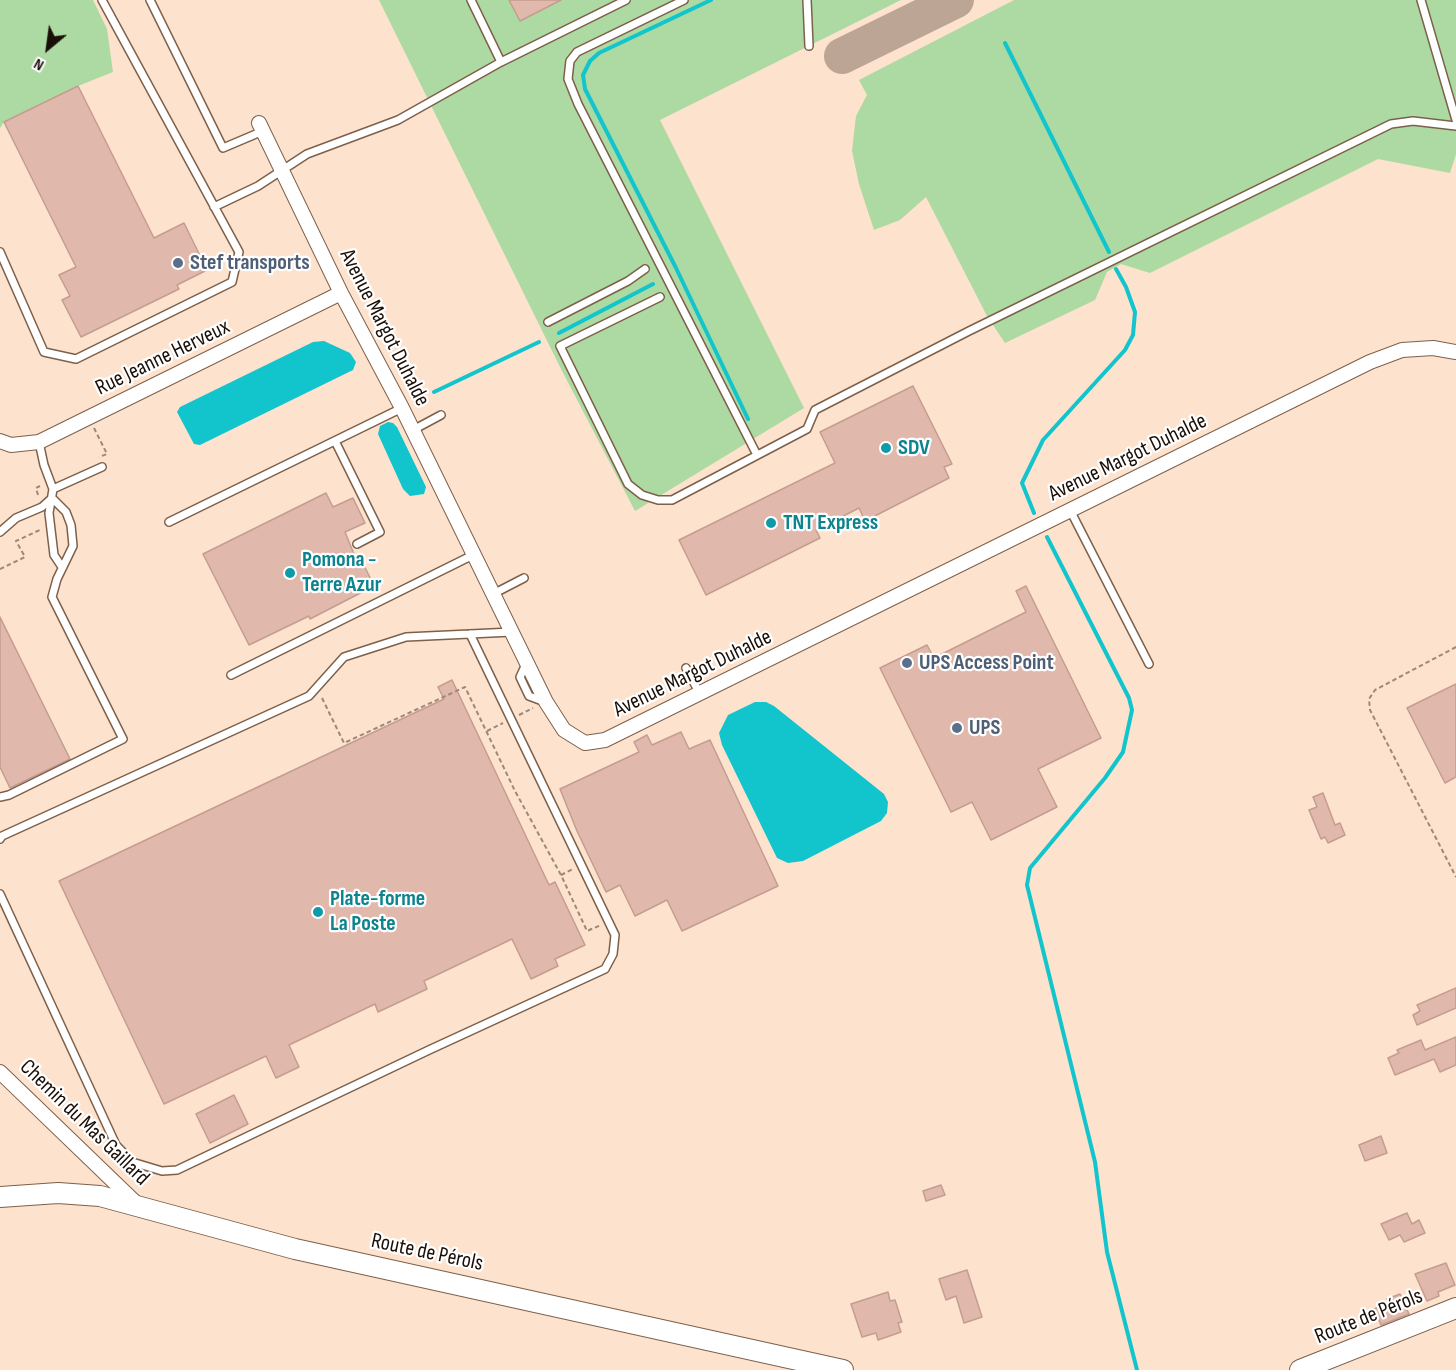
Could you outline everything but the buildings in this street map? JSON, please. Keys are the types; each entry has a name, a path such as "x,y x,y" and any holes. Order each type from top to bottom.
{"street":[{"name":"Avenue Margot Duhalde","path":"261,127 341,293 402,408 546,702 564,730 585,743 605,740 700,694 1370,362 1402,350 1433,348 1456,352"},
{"name":"Rue Jeanne Herveux","path":"0,441 11,445 39,442 341,293"},
{"name":"Chemin du Mas Gaillard","path":"0,1072 138,1205"},
{"name":"Route de Pérols","path":"0,1197 58,1193 100,1196 295,1249 843,1370"},
{"name":"Route de Pérols","path":"1300,1370 1456,1308"}],"lane":[{"path":"0,252 44,352 76,359 232,282 239,252 102,0"},
{"path":"150,0 223,148 261,127"},
{"path":"471,0 501,62"},
{"path":"214,207 258,186 307,154 398,120 501,62 626,0"},
{"path":"684,0 577,52 570,61 568,79 578,105 757,455"},
{"path":"807,0 809,46"},
{"path":"1421,0 1456,120"},
{"path":"660,297 560,346 628,484 642,495 658,500 672,500 807,429 815,410 969,331 1390,124 1413,121 1456,126"},
{"path":"548,322 645,270"},
{"path":"169,522 402,408"},
{"path":"413,430 441,415"},
{"path":"334,441 380,532 357,544"},
{"path":"39,442 53,489 49,513 54,555 62,567"},
{"path":"53,489 102,467"},
{"path":"0,532 16,518 42,507 52,498"},
{"path":"0,797 9,795 123,739 51,597 73,546 71,525 66,512 52,498"},
{"path":"1070,510 1149,664"},
{"path":"231,675 473,555"},
{"path":"493,594 524,578"},
{"path":"0,839 2,836 309,696 344,657 406,637 512,632"},
{"path":"0,894 116,1145 132,1162 162,1171 177,1170 605,969 614,954 615,935 470,634"},
{"path":"686,668 700,694"}],"path":[{"path":"0,569 25,557 16,542 50,526"},
{"path":"1456,647 1376,690 1369,699 1370,710 1456,877"},
{"path":"317,687 344,743 465,687 515,791 561,875 587,932 609,921"}],"green space":[{"path":"0,0 93,0 107,29 113,72 78,86 4,122 0,128"},
{"path":"379,0 901,0 660,120 804,408 635,511 561,369"},
{"path":"1014,0 1456,0 1456,154 1450,173 1378,159 1150,273 1121,264 1107,272 1095,300 1005,343 987,316 926,197 900,220 874,230 859,184 852,151 856,116 867,95 859,80"}],"water":[{"path":"324,341 350,353 356,362 353,370 200,445 194,444 177,412 180,407 313,342"},
{"path":"388,422 397,427 426,487 424,494 410,496 403,489 378,434 380,426"},
{"path":"755,702 766,702 774,706 884,794 888,802 887,813 881,821 803,861 788,863 777,858 722,745 719,733 728,715"}],"waterway":[{"path":"711,0 599,53 590,61 583,75 585,89 676,268 748,419"},
{"path":"1005,43 1109,252"},
{"path":"1034,513 1022,483 1043,440 1125,350 1133,335 1135,312 1126,287 1116,269"},
{"path":"559,333 653,284"},
{"path":"434,392 539,342"},
{"path":"1047,537 1129,698 1132,710 1123,752 1105,778 1030,868 1027,885 1095,1162 1107,1252 1137,1370"}],"taxiway":[{"path":"842,56 956,0"}],"place":[{"name":"Stef transports","path":"178,263"},
{"name":"SDV","path":"886,448"},
{"name":"TNT Express","path":"771,523"},
{"name":"Pomona - Terre Azur","path":"290,573"},
{"name":"UPS Access Point","path":"907,663"},
{"name":"UPS","path":"957,728"},
{"name":"Plate-forme La Poste","path":"318,912"}]}
